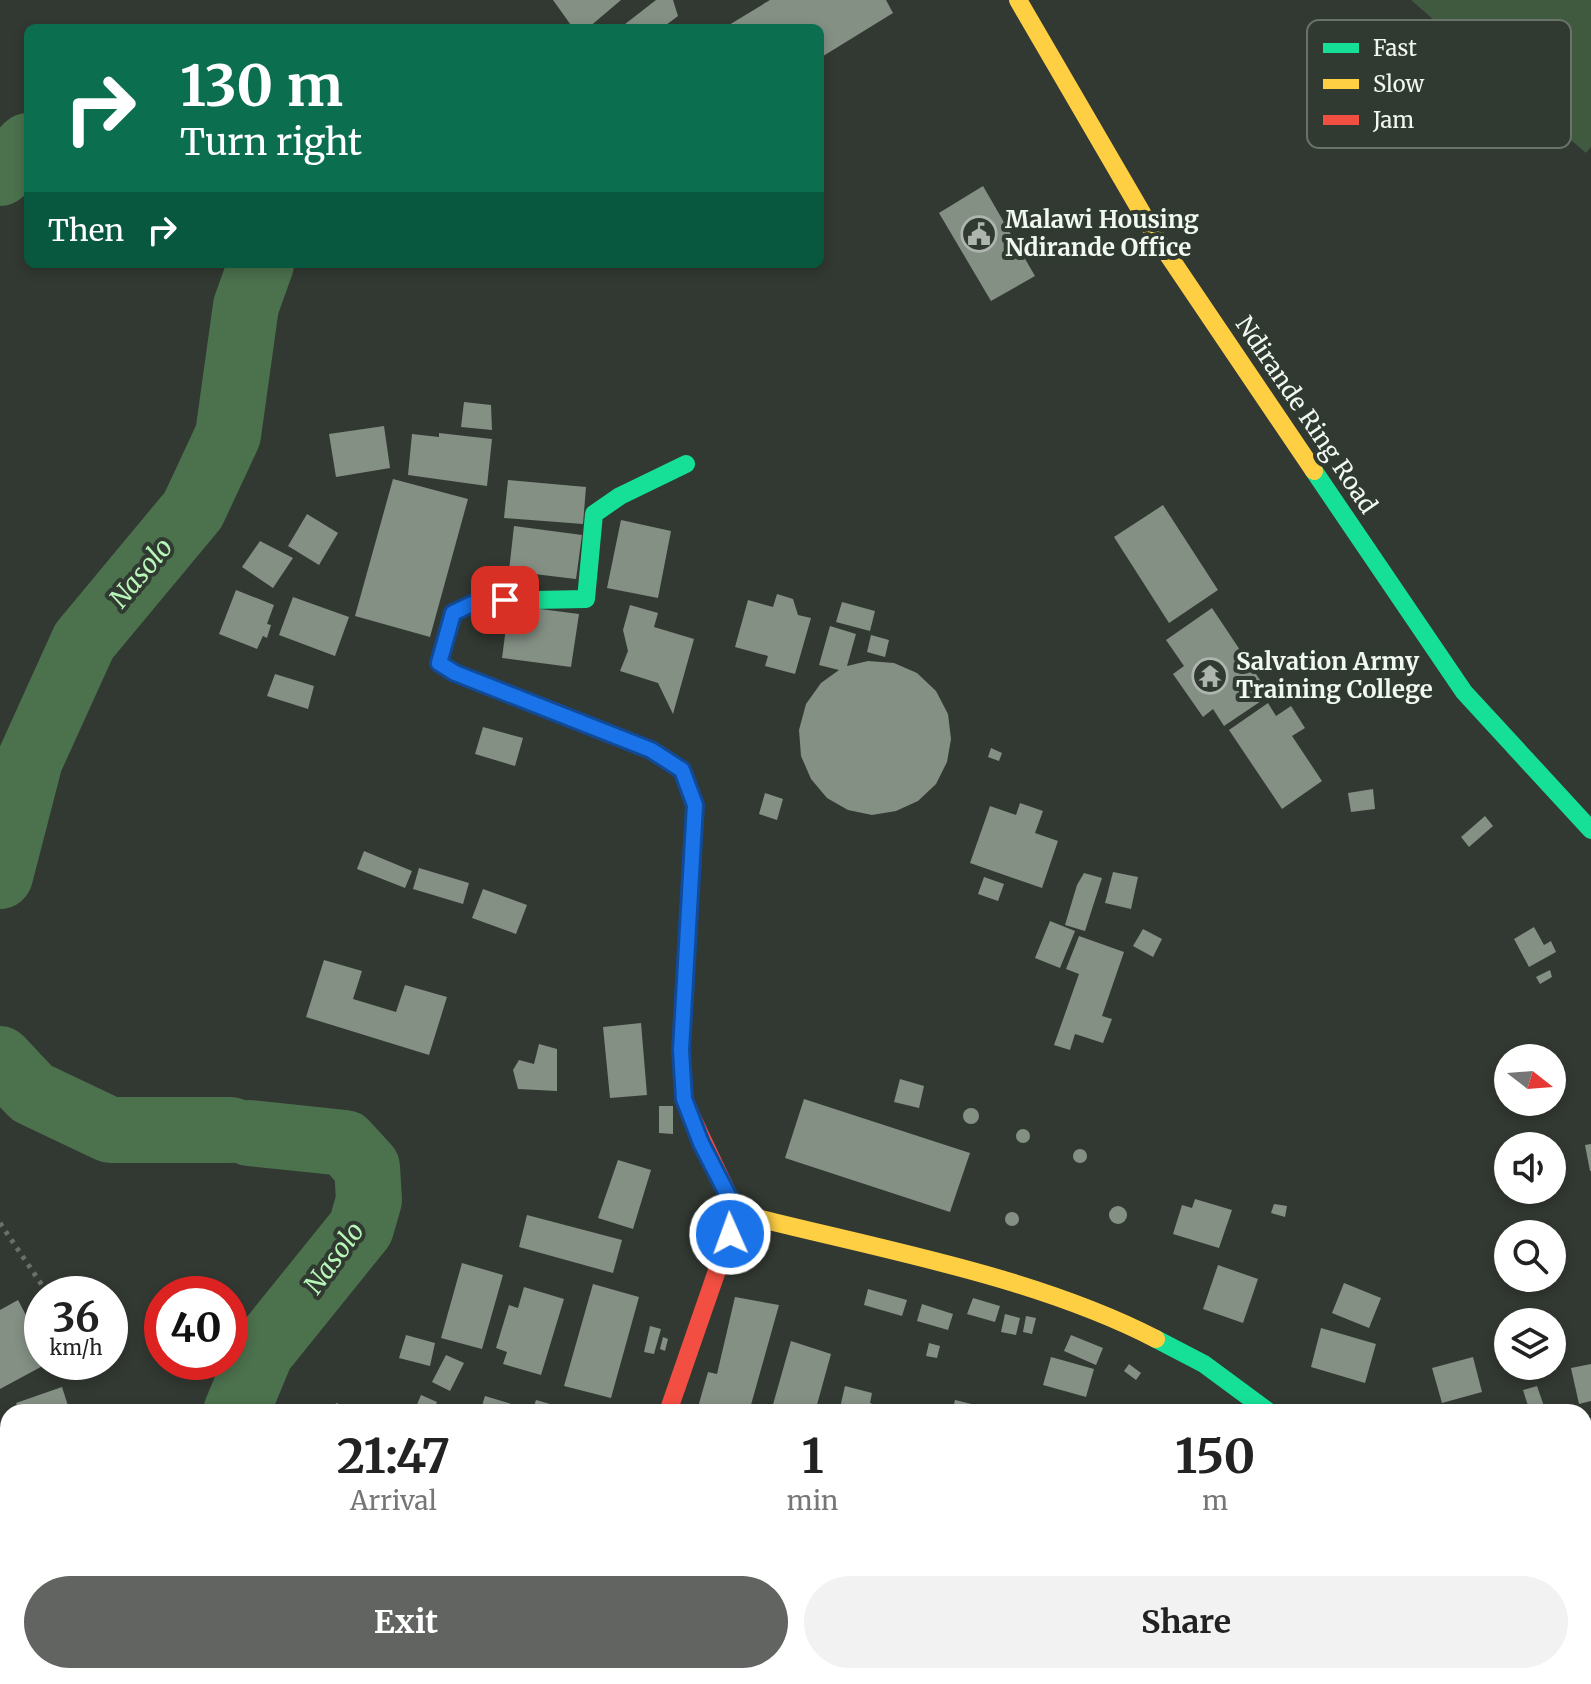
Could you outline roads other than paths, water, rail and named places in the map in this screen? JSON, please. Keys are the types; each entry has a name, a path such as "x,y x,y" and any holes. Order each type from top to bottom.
{"street":[{"name":"Ndirande Ring Road","path":"1018,0 1156,237 1464,692 1591,830"},
{"path":"671,1404 737,1213 701,1143 684,1099 681,1050 695,805 682,770 651,750 455,673 439,663 453,613 478,601 586,599 594,514 620,496 686,464"},
{"path":"737,1213 1007,1282 1119,1320 1204,1364 1258,1404"}],"waterway":[{"name":"Nasolo","path":"0,173 24,150"},
{"name":"Nasolo","path":"0,876 30,760 84,641 193,510 228,435 246,306 260,268"},
{"name":"Nasolo","path":"0,1059 32,1093 110,1130 231,1130"},
{"name":"Nasolo","path":"239,1404 261,1352 361,1228 369,1200 367,1167 345,1143 249,1133"}],"place":[{"name":"Malawi Housing Ndirande Office","path":"979,234"},
{"name":"Salvation Army Training College","path":"1210,676"}]}
